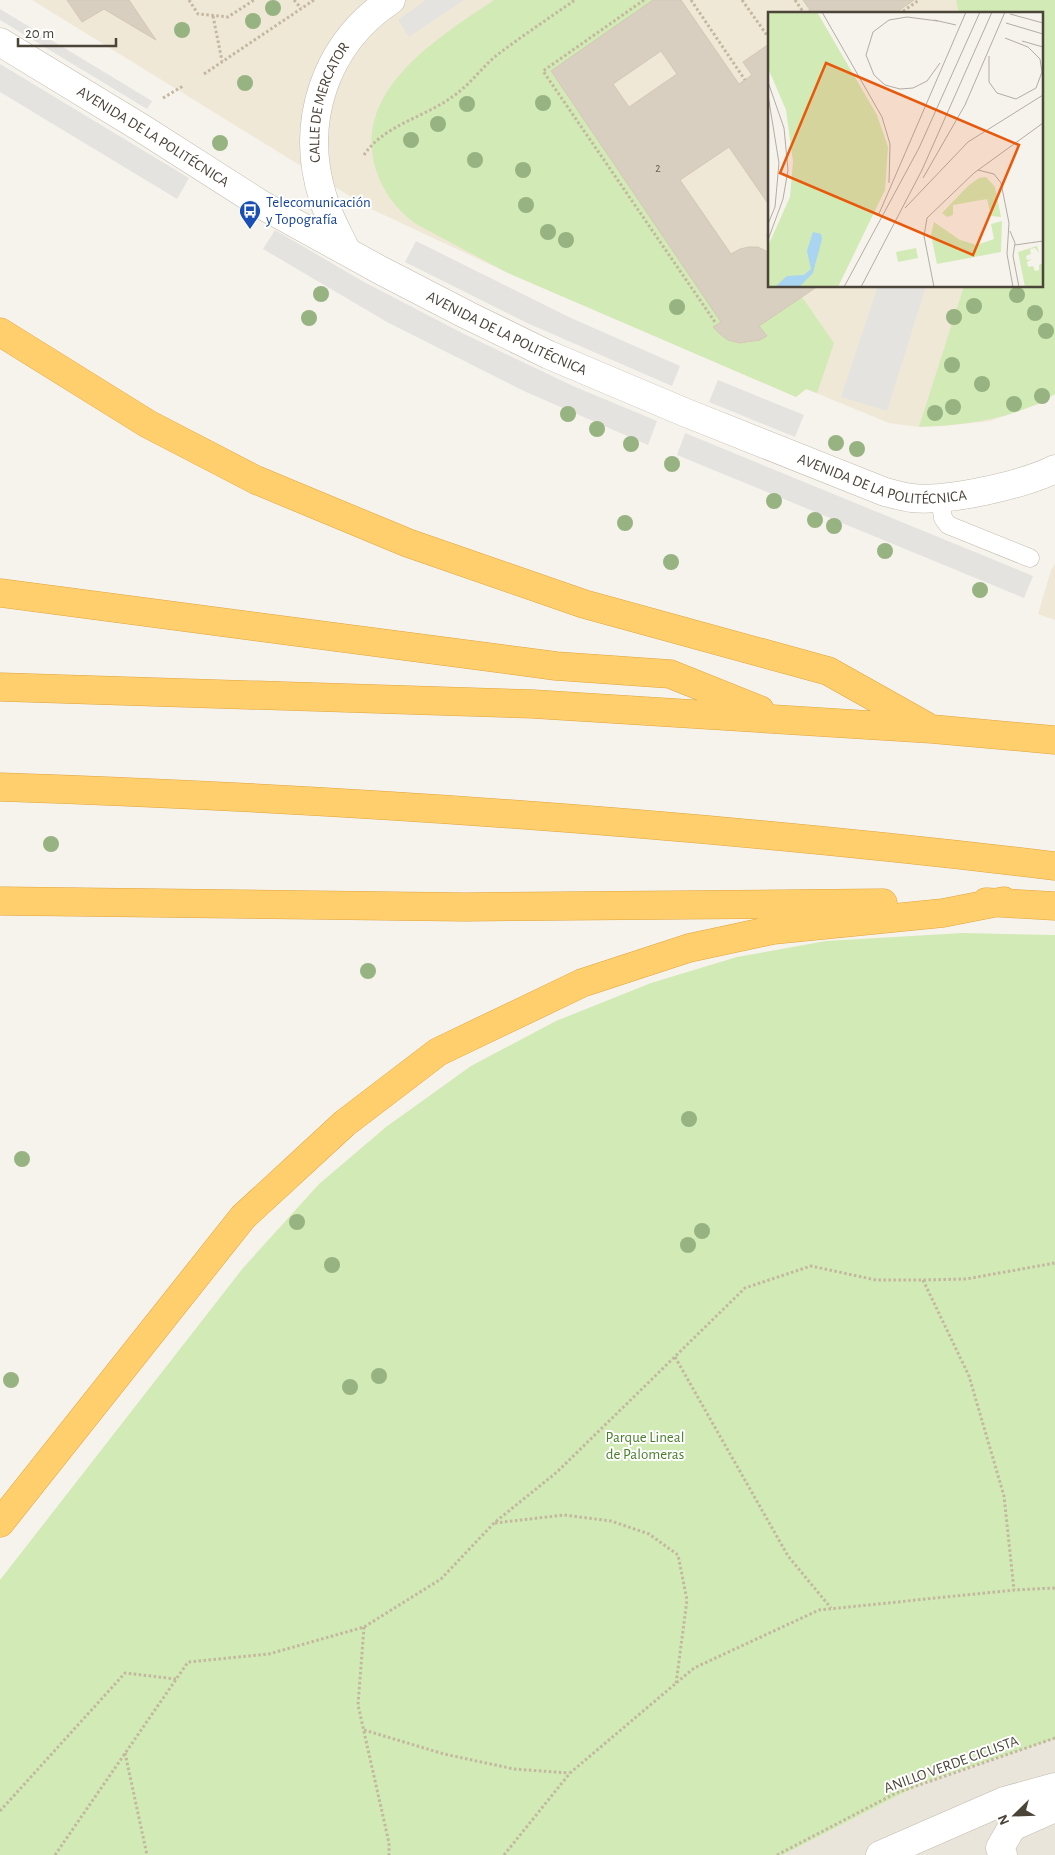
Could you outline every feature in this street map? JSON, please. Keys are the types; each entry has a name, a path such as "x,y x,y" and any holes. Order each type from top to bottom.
{"highway":[{"path":"0,332 21,347 148,424 256,480 408,543 584,604 828,671 932,729"},
{"path":"0,593 556,666 670,674 782,719"},
{"path":"0,687 533,704 932,729 1055,740"},
{"path":"0,787 101,790 627,823 833,841 1055,866"},
{"path":"0,901 465,907 1004,901 1055,906"},
{"path":"0,1523 243,1217 345,1123 438,1052 582,983 689,948 773,930 943,913 1004,901"}],"street":[{"name":"CALLE DE MERCATOR","path":"346,250 323,198 318,174 314,143 318,102 330,71 347,40 373,12 391,0"},
{"name":"AVENIDA DE LA POLITÉCNICA","path":"0,42 143,129 262,205 380,270 467,315 549,354 684,412 885,492 912,498 940,497 1016,483 1055,469"},
{"path":"895,1853 1004,1801 1055,1787"},
{"path":"1003,1855 1000,1848 1012,1827 1055,1808"}],"lane":[{"path":"940,497 943,518 948,525 1030,558"}],"path":[{"path":"189,0 198,14 228,17 254,0"},
{"path":"294,0 301,8"},
{"path":"204,74 314,0"},
{"path":"364,155 380,136 421,116 453,97 496,56 575,0"},
{"path":"644,0 543,70 715,322"},
{"path":"690,0 746,80"},
{"path":"742,0 768,37"},
{"path":"795,0 803,12"},
{"path":"902,12 919,0"},
{"path":"212,16 222,61"},
{"path":"163,98 183,86"},
{"path":"55,1855 188,1662 269,1654 364,1627 442,1579 494,1523 557,1472 745,1288 811,1266 876,1280 923,1280 966,1279 1055,1263"},
{"path":"923,1280 969,1376 1004,1496 1014,1590"},
{"path":"675,1357 788,1556 831,1608"},
{"path":"494,1523 564,1515 611,1521 649,1534 678,1555 687,1600 676,1684"},
{"path":"504,1855 570,1773 694,1668 819,1610 1014,1590 1055,1588"},
{"path":"364,1627 358,1705 389,1842 389,1855"},
{"path":"0,1811 125,1673 176,1679"},
{"path":"364,1730 444,1754 514,1770 570,1773"},
{"name":"ANILLO VERDE CICLISTA","path":"776,1855 896,1793 1055,1738"},
{"path":"125,1753 147,1855"}],"shaded area":[{"path":"32,0 1055,0 1055,394 1039,404 990,421 919,427 889,423 806,389 796,397 508,273 369,208"},
{"path":"426,0 464,0 409,37 398,20"},
{"path":"0,9 152,101 147,109 0,20"},
{"path":"0,64 189,178 177,199 0,92"},
{"path":"275,230 364,282 462,333 573,386 657,421 648,445 526,392 387,322 263,249"},
{"path":"416,241 571,318 680,366 672,386 527,323 405,262"},
{"path":"877,288 925,288 887,411 841,397"},
{"path":"718,380 804,415 795,437 709,402"},
{"path":"685,433 1033,576 1024,598 677,455"},
{"path":"1055,564 1055,620 1038,614 1051,570"},
{"path":"1055,1739 1055,1855 783,1855 923,1783"}],"green space":[{"path":"494,0 653,0 551,72 721,322 714,327 719,333 738,342 745,343 759,340 766,336 759,326 802,297 834,343 817,393 806,389 796,397 508,273 416,224 392,201 383,187 376,170 372,141 376,115 388,91 405,69 425,49"},
{"path":"956,0 1055,0 1055,394 1023,410 1006,415 972,423 919,427 963,288 1042,288 1042,12 959,12"},
{"name":"Parque Lineal de Palomeras","path":"963,933 1055,935 1055,1739 923,1783 783,1855 0,1855 0,1580 243,1268 319,1184 386,1127 471,1066 556,1021 651,983 737,957 826,941"}],"building":[{"path":"67,0 129,0 156,40 104,9 82,22"},
{"path":"653,0 681,0 739,84 752,75 743,62 768,45 768,204 729,147 680,180 731,254 749,247 758,247 768,252 768,288 815,288 759,326 767,336 760,340 740,343 728,340 713,327 721,322 551,71","holes":["661,51 677,74 629,107 613,84"]},
{"path":"803,0 914,0 897,12 807,12 810,10"}],"place":[{"name":"Telecomunicación y Topografía","path":"250,230"}]}
